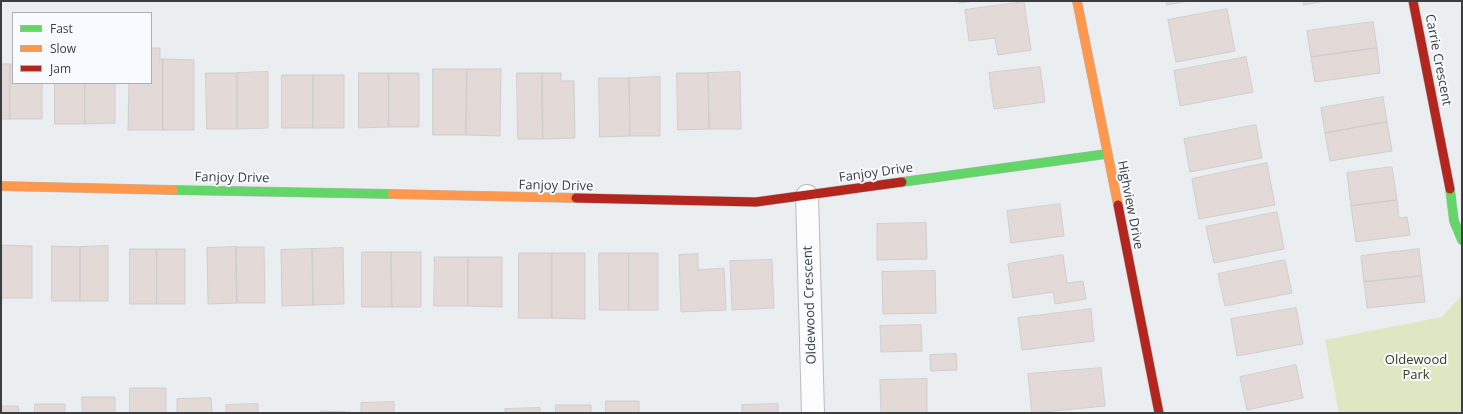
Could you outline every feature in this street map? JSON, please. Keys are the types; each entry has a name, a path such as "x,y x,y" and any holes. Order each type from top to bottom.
{"street":[{"name":"Highview Drive","path":"1077,1 1106,154 1159,413"},
{"name":"Carrie Crescent","path":"1413,1 1450,186 1457,233 1462,240"},
{"name":"Fanjoy Drive","path":"1,186 756,202 1106,154"},
{"name":"Oldewood Crescent","path":"807,196 813,413"}],"green space":[{"name":"Oldewood Park","path":"1462,295 1462,413 1339,413 1325,340 1442,317"}],"building":[{"path":"959,1 977,1 959,3"},
{"path":"1166,1 1188,1 1167,5"},
{"path":"1303,1 1325,1 1304,5"},
{"path":"1024,2 1031,50 998,55 995,38 969,41 965,10"},
{"path":"1227,9 1235,51 1176,62 1168,20"},
{"path":"1373,22 1377,48 1311,57 1307,31"},
{"path":"152,48 160,48 160,59 163,59 163,130 128,130 129,84 152,84"},
{"path":"1377,48 1380,73 1315,82 1311,57"},
{"path":"1246,57 1253,92 1180,106 1174,71"},
{"path":"163,59 194,60 194,130 163,130"},
{"path":"1,64 10,64 10,119 1,119"},
{"path":"10,64 12,64 12,84 42,84 42,119 10,119"},
{"path":"1040,67 1045,102 994,109 989,73"},
{"path":"433,69 467,69 466,135 433,135"},
{"path":"467,69 501,69 500,136 466,135"},
{"path":"268,72 268,128 237,129 237,73"},
{"path":"740,72 741,129 709,129 708,73"},
{"path":"206,73 237,73 237,129 207,129"},
{"path":"359,73 389,73 389,127 359,128"},
{"path":"389,73 419,73 419,127 389,127"},
{"path":"517,73 542,73 543,139 518,139"},
{"path":"542,73 561,73 561,81 574,81 575,138 543,139"},
{"path":"677,73 708,73 709,129 678,130"},
{"path":"282,75 313,75 313,128 282,128"},
{"path":"313,75 344,75 344,128 313,128"},
{"path":"660,77 660,136 630,136 629,78"},
{"path":"599,78 629,78 630,136 600,137"},
{"path":"55,84 85,84 85,124 55,124"},
{"path":"85,84 115,84 115,123 85,124"},
{"path":"1383,97 1387,122 1325,133 1321,108"},
{"path":"1387,122 1392,151 1330,161 1325,133"},
{"path":"1256,125 1262,158 1190,172 1184,139"},
{"path":"1267,163 1275,205 1199,219 1192,179"},
{"path":"1392,167 1397,200 1351,206 1347,173"},
{"path":"1397,200 1399,218 1407,217 1410,235 1356,242 1351,206"},
{"path":"1060,204 1064,236 1011,243 1007,211"},
{"path":"1277,212 1284,249 1214,263 1206,227"},
{"path":"926,223 927,259 877,260 877,224"},
{"path":"2,245 2,298 1,298"},
{"path":"2,245 32,246 32,298 2,298"},
{"path":"52,246 80,247 80,301 52,301"},
{"path":"108,246 108,301 80,301 80,247"},
{"path":"236,247 237,303 208,304 207,248"},
{"path":"236,247 264,247 265,303 237,303"},
{"path":"343,248 344,304 313,305 312,249"},
{"path":"130,249 157,249 157,304 130,304"},
{"path":"157,249 185,249 185,304 157,304"},
{"path":"312,249 313,305 282,306 281,250"},
{"path":"1419,249 1422,276 1364,282 1361,256"},
{"path":"362,252 391,252 392,307 362,307"},
{"path":"391,252 421,252 421,307 392,307"},
{"path":"519,253 552,253 552,318 519,318"},
{"path":"552,253 585,253 585,319 552,318"},
{"path":"599,253 629,253 629,310 600,310"},
{"path":"629,253 658,253 658,310 629,310"},
{"path":"698,254 698,270 724,268 726,310 681,312 679,255"},
{"path":"1063,255 1067,283 1083,281 1086,299 1055,304 1053,292 1013,298 1008,264"},
{"path":"435,257 468,257 468,306 434,306"},
{"path":"468,257 502,257 502,307 468,306"},
{"path":"772,260 774,308 732,310 730,261"},
{"path":"1285,260 1292,293 1225,306 1218,274"},
{"path":"935,271 936,313 883,314 882,272"},
{"path":"1422,276 1425,302 1367,308 1364,282"},
{"path":"1296,308 1303,344 1237,356 1231,319"},
{"path":"1091,309 1094,341 1022,350 1018,318"},
{"path":"921,325 922,351 881,352 880,326"},
{"path":"956,354 957,370 931,371 930,355"},
{"path":"1296,365 1303,398 1247,410 1240,377"},
{"path":"1101,368 1105,406 1032,413 1028,374"},
{"path":"927,379 927,413 881,413 880,380"},
{"path":"130,388 166,388 166,413 130,413"},
{"path":"82,397 115,397 115,413 83,413"},
{"path":"211,398 212,413 177,413 177,399"},
{"path":"606,401 639,401 639,413 606,413"},
{"path":"394,402 394,413 361,413 361,403"},
{"path":"35,404 65,404 65,413 35,413"},
{"path":"258,404 258,413 226,413 226,405"},
{"path":"778,404 778,413 742,413 742,405"},
{"path":"556,405 591,405 591,413 556,413"},
{"path":"1,406 18,406 19,413 1,413"},
{"path":"540,408 540,413 505,413 505,409"},
{"path":"321,411 350,412 350,413 321,413"}],"traffic: fast":[{"path":"902,182 1106,154"},
{"path":"1450,189 1454,221 1462,240"},
{"path":"173,190 392,194"}],"traffic: slow":[{"path":"1077,1 1118,205"},
{"path":"1,186 173,190"},
{"path":"392,194 576,198"}],"traffic: jam":[{"path":"1413,1 1450,189"},
{"path":"576,198 756,202 902,182"},
{"path":"1118,205 1159,413"}]}
